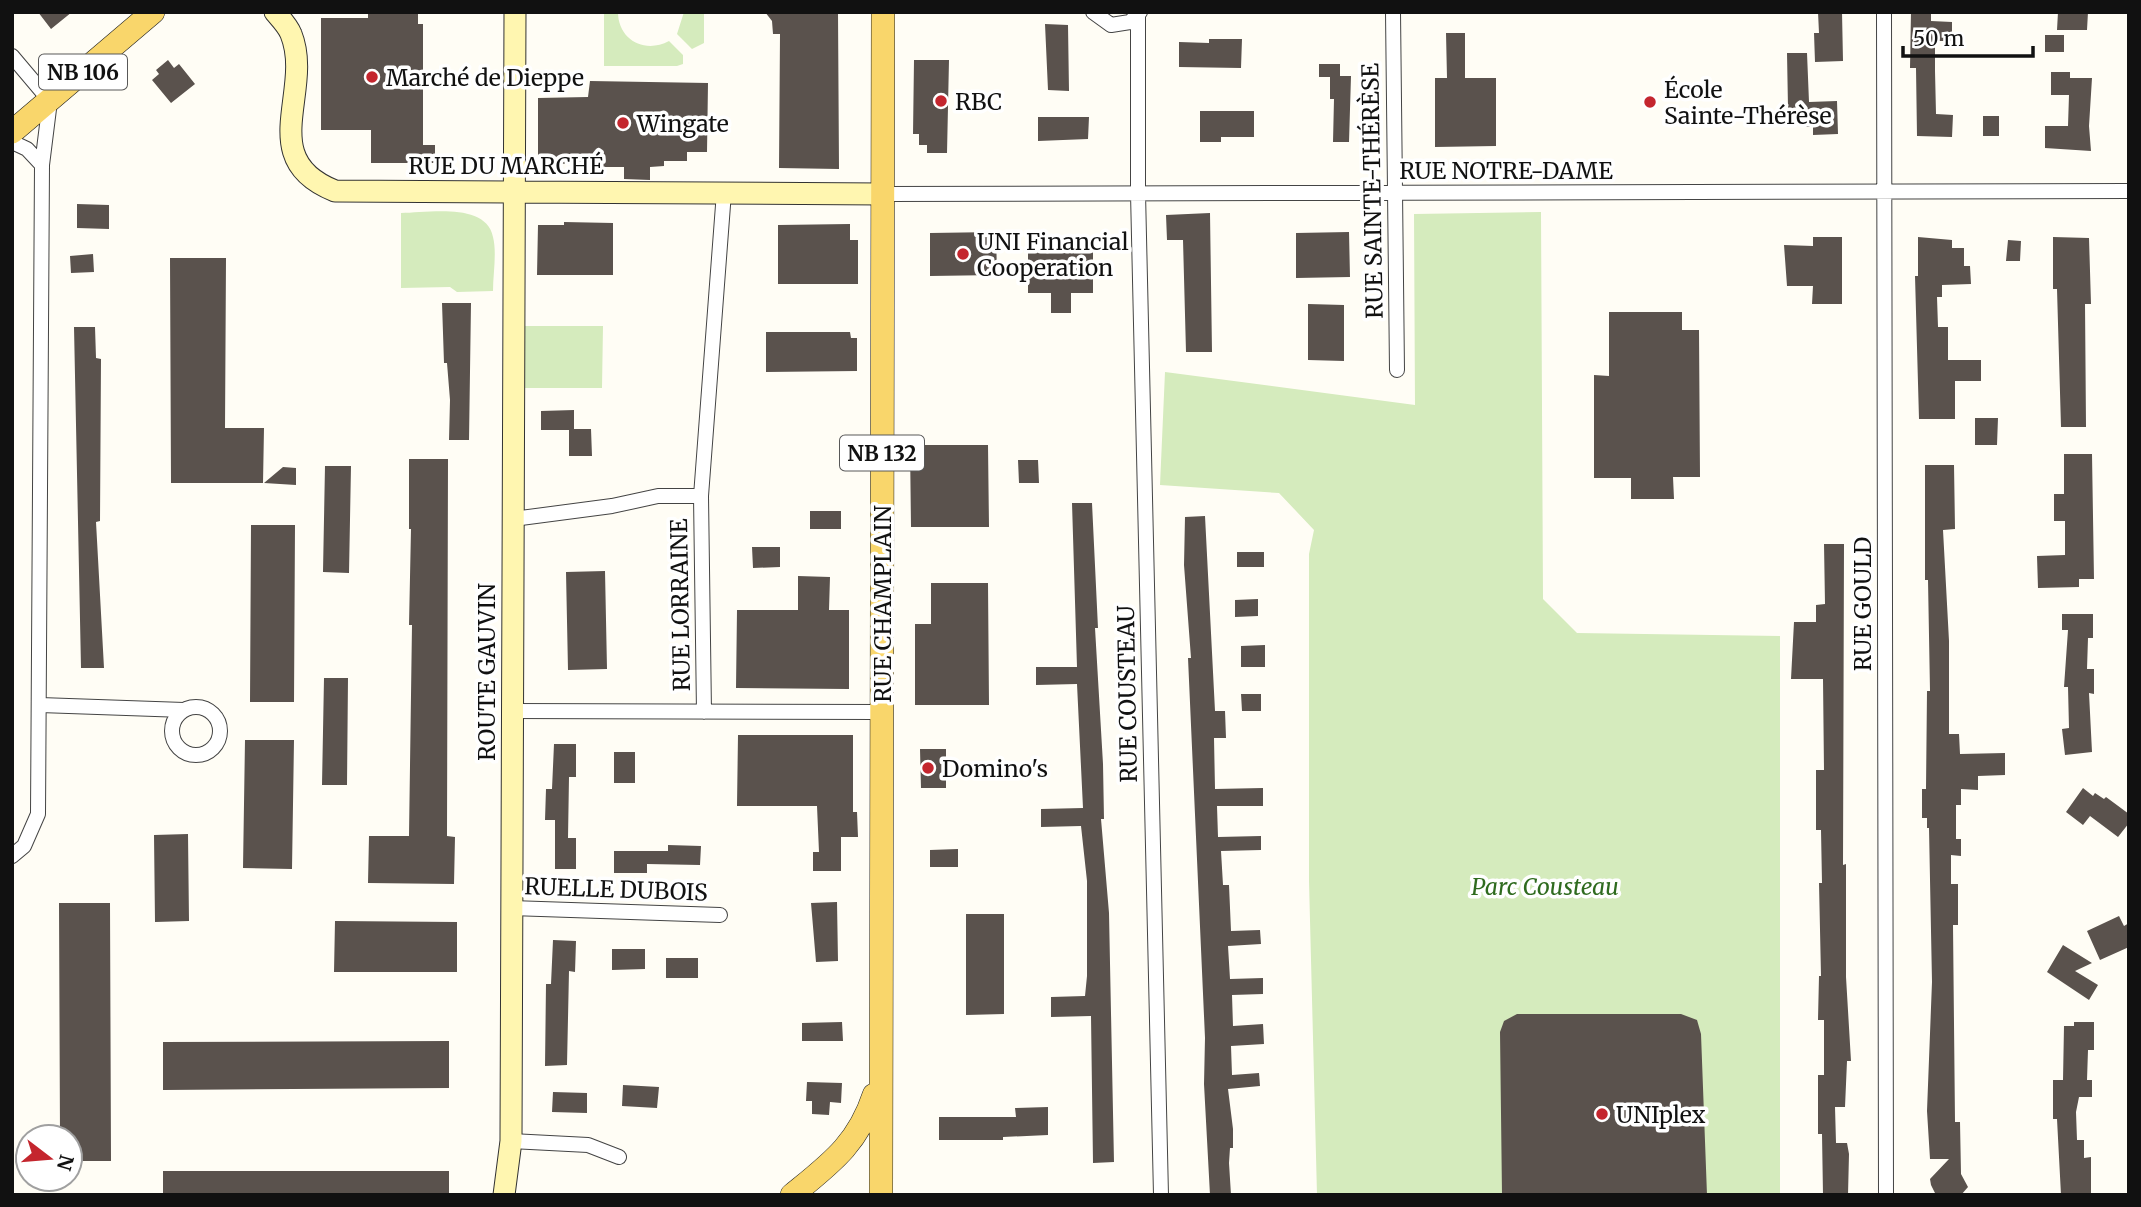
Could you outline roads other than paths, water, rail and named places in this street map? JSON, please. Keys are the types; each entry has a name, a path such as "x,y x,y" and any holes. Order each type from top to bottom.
{"main road":[{"name":"NB 106","path":"12,132 153,12"},
{"name":"RUE CHAMPLAIN","path":"881,1195 883,12"},
{"path":"792,1195 839,1156 865,1123 881,1072"}],"street":[{"name":"RUE DU MARCHÉ","path":"275,12 291,33 296,55 290,132 295,159 312,182 335,191 883,194"},
{"name":"ROUTE GAUVIN","path":"504,1195 510,1147 515,12"},
{"path":"1093,12 1111,25 1121,25 1139,14"},
{"name":"RUE SAINTE-THÉRÈSE","path":"1393,12 1397,370"},
{"name":"RUE GOULD","path":"1884,12 1886,1195"},
{"name":"RUE COUSTEAU","path":"1139,14 1138,193 1161,1195"},
{"path":"12,56 50,101 42,165 40,705 37,814 24,846 12,856"},
{"path":"12,142 27,149 42,165"},
{"name":"RUE NOTRE-DAME","path":"883,194 2129,191"},
{"path":"701,496 724,192"},
{"name":"RUE LORRAINE","path":"512,711 704,712 701,496 658,496 612,506 513,519"},
{"path":"40,705 184,710"},
{"path":"704,712 882,712"},
{"name":"RUELLE DUBOIS","path":"512,908 720,915"},
{"path":"510,1147 587,1146 619,1157"},
{"name":"ROUTE GAUVIN","path":"510,1147 516,1195"},
{"path":"870,1195 892,1195"}],"place":[{"name":"Marché de Dieppe","path":"372,77"},
{"name":"RBC","path":"941,101"},
{"name":"École Sainte-Thérèse","path":"1650,102"},
{"name":"Wingate","path":"623,123"},
{"name":"UNI Financial Cooperation","path":"963,254"},
{"name":"Domino's","path":"928,768"},
{"name":"UNIplex","path":"1602,1114"}],"park label":[{"name":"Parc Cousteau","path":"1545,886"}]}
